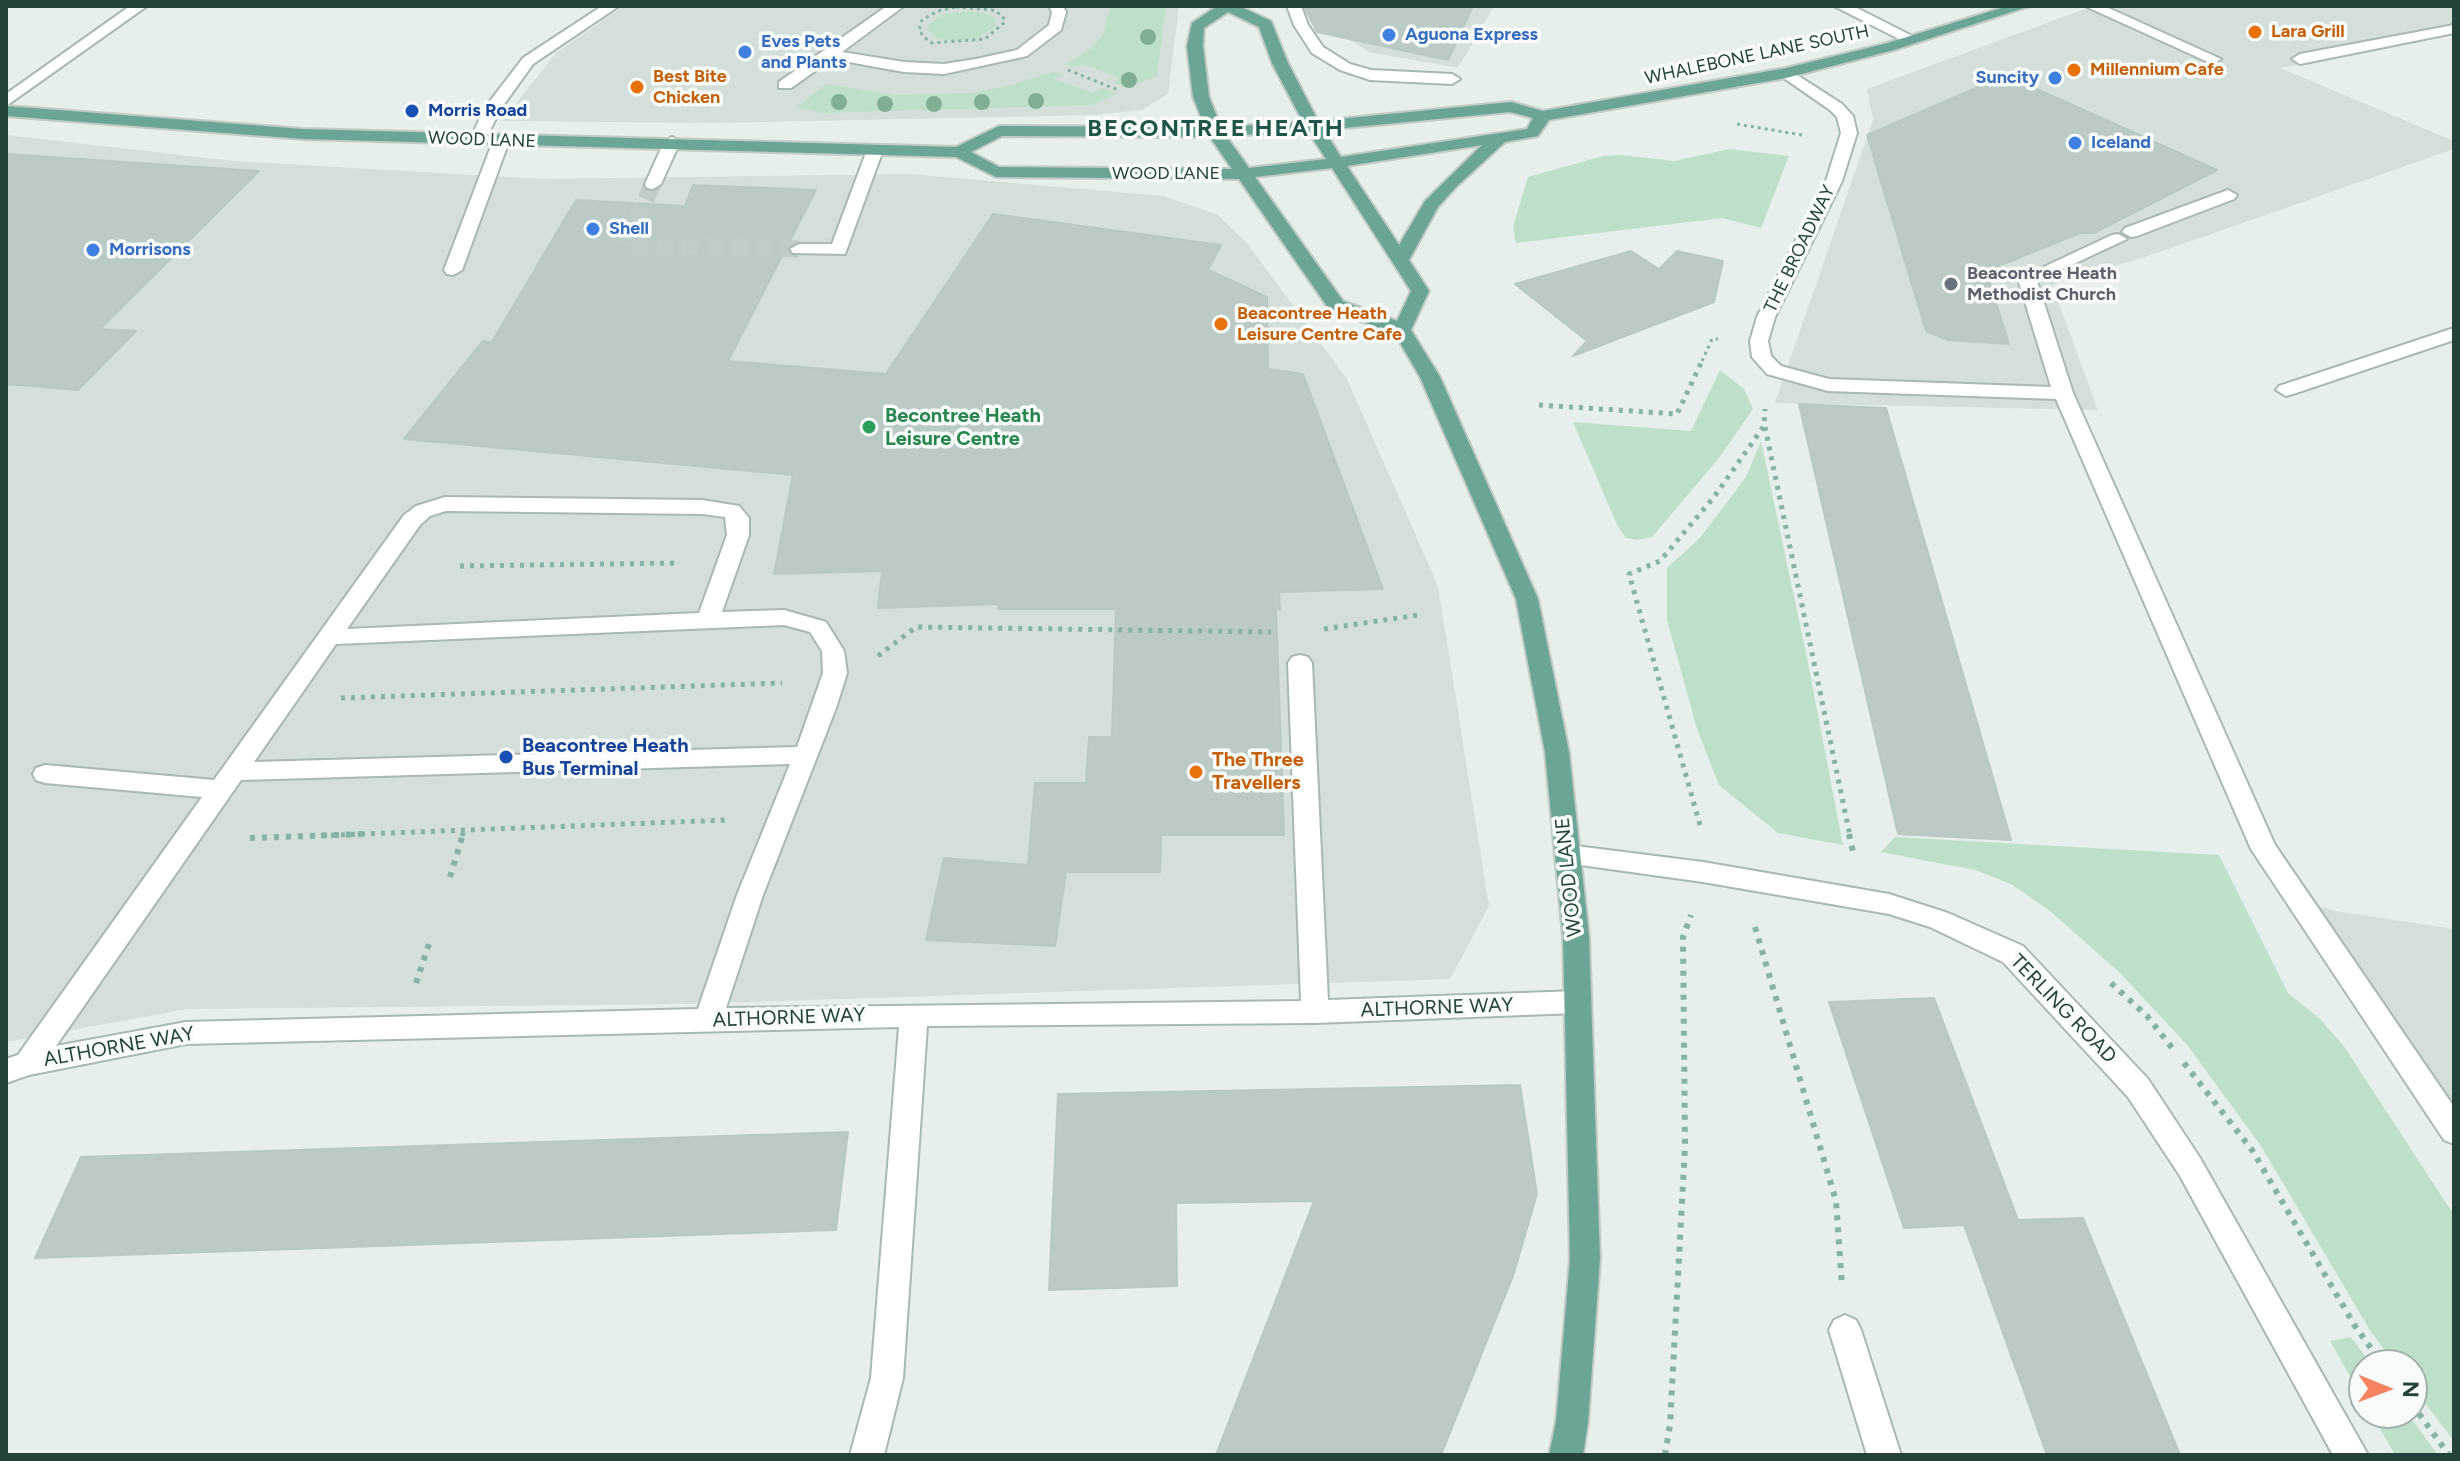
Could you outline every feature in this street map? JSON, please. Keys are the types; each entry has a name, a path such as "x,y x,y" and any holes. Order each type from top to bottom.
{"main road":[{"path":"1243,174 1215,132 1201,97 1195,46 1197,26 1227,6 1266,24 1280,63 1313,126 1420,291 1402,330"},
{"name":"WHALEBONE LANE SOUTH","path":"1215,132 1511,107 1543,116 1786,73 1912,40 2023,6"},
{"name":"WOOD LANE","path":"6,111 303,134 959,152 996,172 1243,174 1336,305 1402,330 1430,377 1527,599 1557,752 1576,936 1585,1259 1572,1422 1566,1455"},
{"name":"WHALEBONE LANE SOUTH","path":"1243,174 1532,133 1543,116"},
{"name":"WOOD LANE","path":"959,152 999,131 1215,132"},
{"path":"1400,259 1431,205 1450,183 1480,160 1500,138"}],"street":[{"path":"6,101 140,6"},
{"path":"478,140 492,109 528,61 612,6"},
{"path":"785,85 897,6"},
{"path":"830,54 904,67 944,69 976,64 1022,53 1056,27 1059,12 1056,6"},
{"path":"1294,6 1317,50 1345,67 1370,75 1452,79"},
{"path":"1841,6 1912,40"},
{"path":"2092,6 2213,59"},
{"path":"2300,59 2454,29"},
{"path":"1786,73 1845,116 1849,125 1846,143"},
{"path":"453,270 501,141"},
{"path":"653,184 672,142"},
{"name":"THE BROADWAY","path":"1759,341 1766,317 1834,181 1846,143"},
{"path":"799,249 839,250 875,150"},
{"path":"2228,195 2027,279 2063,393 2264,849 2454,1131"},
{"path":"2286,390 2454,334"},
{"path":"1759,341 1762,357 1774,370 1828,385 2063,393"},
{"path":"17,1067 227,781 412,520 423,511 445,504 702,507 732,511 738,518 738,535 709,618"},
{"path":"329,637 709,618 784,617 818,627 833,651 835,673 750,895 708,1021"},
{"path":"1300,663 1315,1012"},
{"path":"45,774 227,781 806,755"},
{"name":"TERLING ROAD","path":"1568,855 1703,872 1889,904 1939,920 2013,954 2138,1088 2190,1167 2351,1455"},
{"name":"ALTHORNE WAY","path":"17,1067 186,1033 914,1015 1315,1012 1577,1002"},
{"path":"867,1455 887,1378 914,1015"},
{"path":"1845,1330 1884,1455"}],"path":[{"path":"1736,124 1846,143"},
{"path":"1539,405 1677,414 1712,339 1759,341"},
{"path":"1765,402 1764,426 1778,480 1854,861"},
{"path":"1702,832 1629,574 1660,561 1714,497 1764,426"},
{"path":"460,566 692,563"},
{"path":"1314,630 1418,615"},
{"path":"875,658 916,627 1284,632"},
{"path":"325,698 783,683"},
{"path":"250,838 729,820"},
{"path":"450,877 464,830"},
{"path":"1665,1455 1670,1425 1685,1146 1683,937 1689,916 1703,913"},
{"path":"1748,916 1758,931 1836,1201 1845,1330"},
{"path":"413,994 431,938"},
{"path":"2428,1426 2449,1455"}],"shaded area":[{"path":"624,6 1179,6 1168,94 1142,110 1094,115 715,123 502,121 556,53"},
{"path":"1301,6 1494,6 1458,68 1369,52 1303,11"},
{"path":"2093,6 2454,6 2454,34 2280,68 2454,141 2454,149 2157,253 2052,285 2098,410 1775,403 1873,120 1867,89"},
{"path":"6,135 234,161 541,179 909,174 1164,196 1218,215 1247,243 1347,379 1438,586 1489,906 1450,979 685,1004 187,1009 6,1042"},
{"path":"2312,905 2454,929 2454,1110"}],"green space":[{"path":"1166,6 1157,76 1125,88 1113,82 1119,78 1083,64 1074,67 1065,65 1090,49 1103,35 1110,7"},
{"path":"971,11 996,19 995,27 978,38 962,41 940,40 927,30 929,24 942,14"},
{"path":"1053,72 1062,74 1054,79 1093,93 1103,88 1117,94 1092,105 823,113 797,107 826,84 895,95 970,93 1008,86"},
{"path":"1729,149 1789,156 1761,228 1722,218 1516,243 1513,227 1528,177 1603,156 1674,161"},
{"path":"1720,370 1744,389 1753,409 1719,458 1652,537 1638,540 1626,538 1618,527 1573,422 1691,431"},
{"path":"1761,441 1843,845 1778,833 1719,785 1697,729 1667,620 1667,568 1699,539 1746,477"},
{"path":"1895,837 2219,855 2288,993 2319,1018 2343,1045 2454,1215 2454,1441 2428,1407 2428,1349 2384,1349 2261,1146 2188,1046 2120,973 2050,911 2011,884 1975,870 1881,852"},
{"path":"2351,1337 2360,1349 2348,1349 2348,1373 2330,1341"},
{"path":"2380,1429 2419,1429 2438,1455 2395,1455"}],"building":[{"path":"1304,6 1473,6 1448,60 1317,32"},
{"path":"2006,75 2217,170 2094,233 2080,233 1986,271 2009,344 1948,340 1926,331 1867,135"},
{"name":"Morrisons","path":"6,154 259,171 100,329 136,331 78,390 6,384"},
{"name":"Becontree Heath Leisure Centre","path":"693,185 816,190 728,361 886,374 993,214 1221,245 1208,270 1267,297 1268,369 1303,374 1383,589 1279,592 1280,609 1276,609 1284,835 1161,835 1160,872 1066,872 1055,946 926,940 944,858 1028,865 1035,783 1086,783 1089,737 1112,737 1116,609 998,609 999,604 878,608 882,571 774,574 793,475 404,439 483,341 492,342 576,200 685,206"},
{"path":"1631,251 1659,269 1677,251 1723,261 1714,302 1573,356 1587,341 1515,284"},
{"path":"1799,404 1886,408 2011,840 1898,834"},
{"path":"1934,998 2018,1220 2083,1218 2180,1455 2047,1455 1964,1225 1904,1228 1829,1002"},
{"path":"1520,1085 1537,1194 1513,1276 1441,1455 1216,1455 1314,1201 1176,1203 1177,1286 1049,1290 1058,1094"},
{"path":"848,1132 836,1230 35,1258 81,1157"}],"tunnel":[{"path":"653,184 624,245 799,249"}],"place":[{"name":"Lara Grill","path":"2255,32"},
{"name":"Aguona Express","path":"1389,35"},
{"name":"Eves Pets and Plants","path":"745,52"},
{"name":"Millennium Cafe","path":"2074,70"},
{"name":"Suncity","path":"2055,78"},
{"name":"Best Bite Chicken","path":"637,87"},
{"name":"Morris Road","path":"412,111"},
{"name":"Iceland","path":"2075,143"},
{"name":"Shell","path":"593,229"},
{"name":"Morrisons","path":"93,250"},
{"name":"Beacontree Heath Methodist Church","path":"1951,284"},
{"name":"Beacontree Heath Leisure Centre Cafe","path":"1221,324"},
{"name":"Becontree Heath Leisure Centre","path":"869,427"},
{"name":"Beacontree Heath Bus Terminal","path":"506,757"},
{"name":"The Three Travellers","path":"1196,772"}],"district":[{"name":"BECONTREE HEATH","path":"1216,129"}]}
